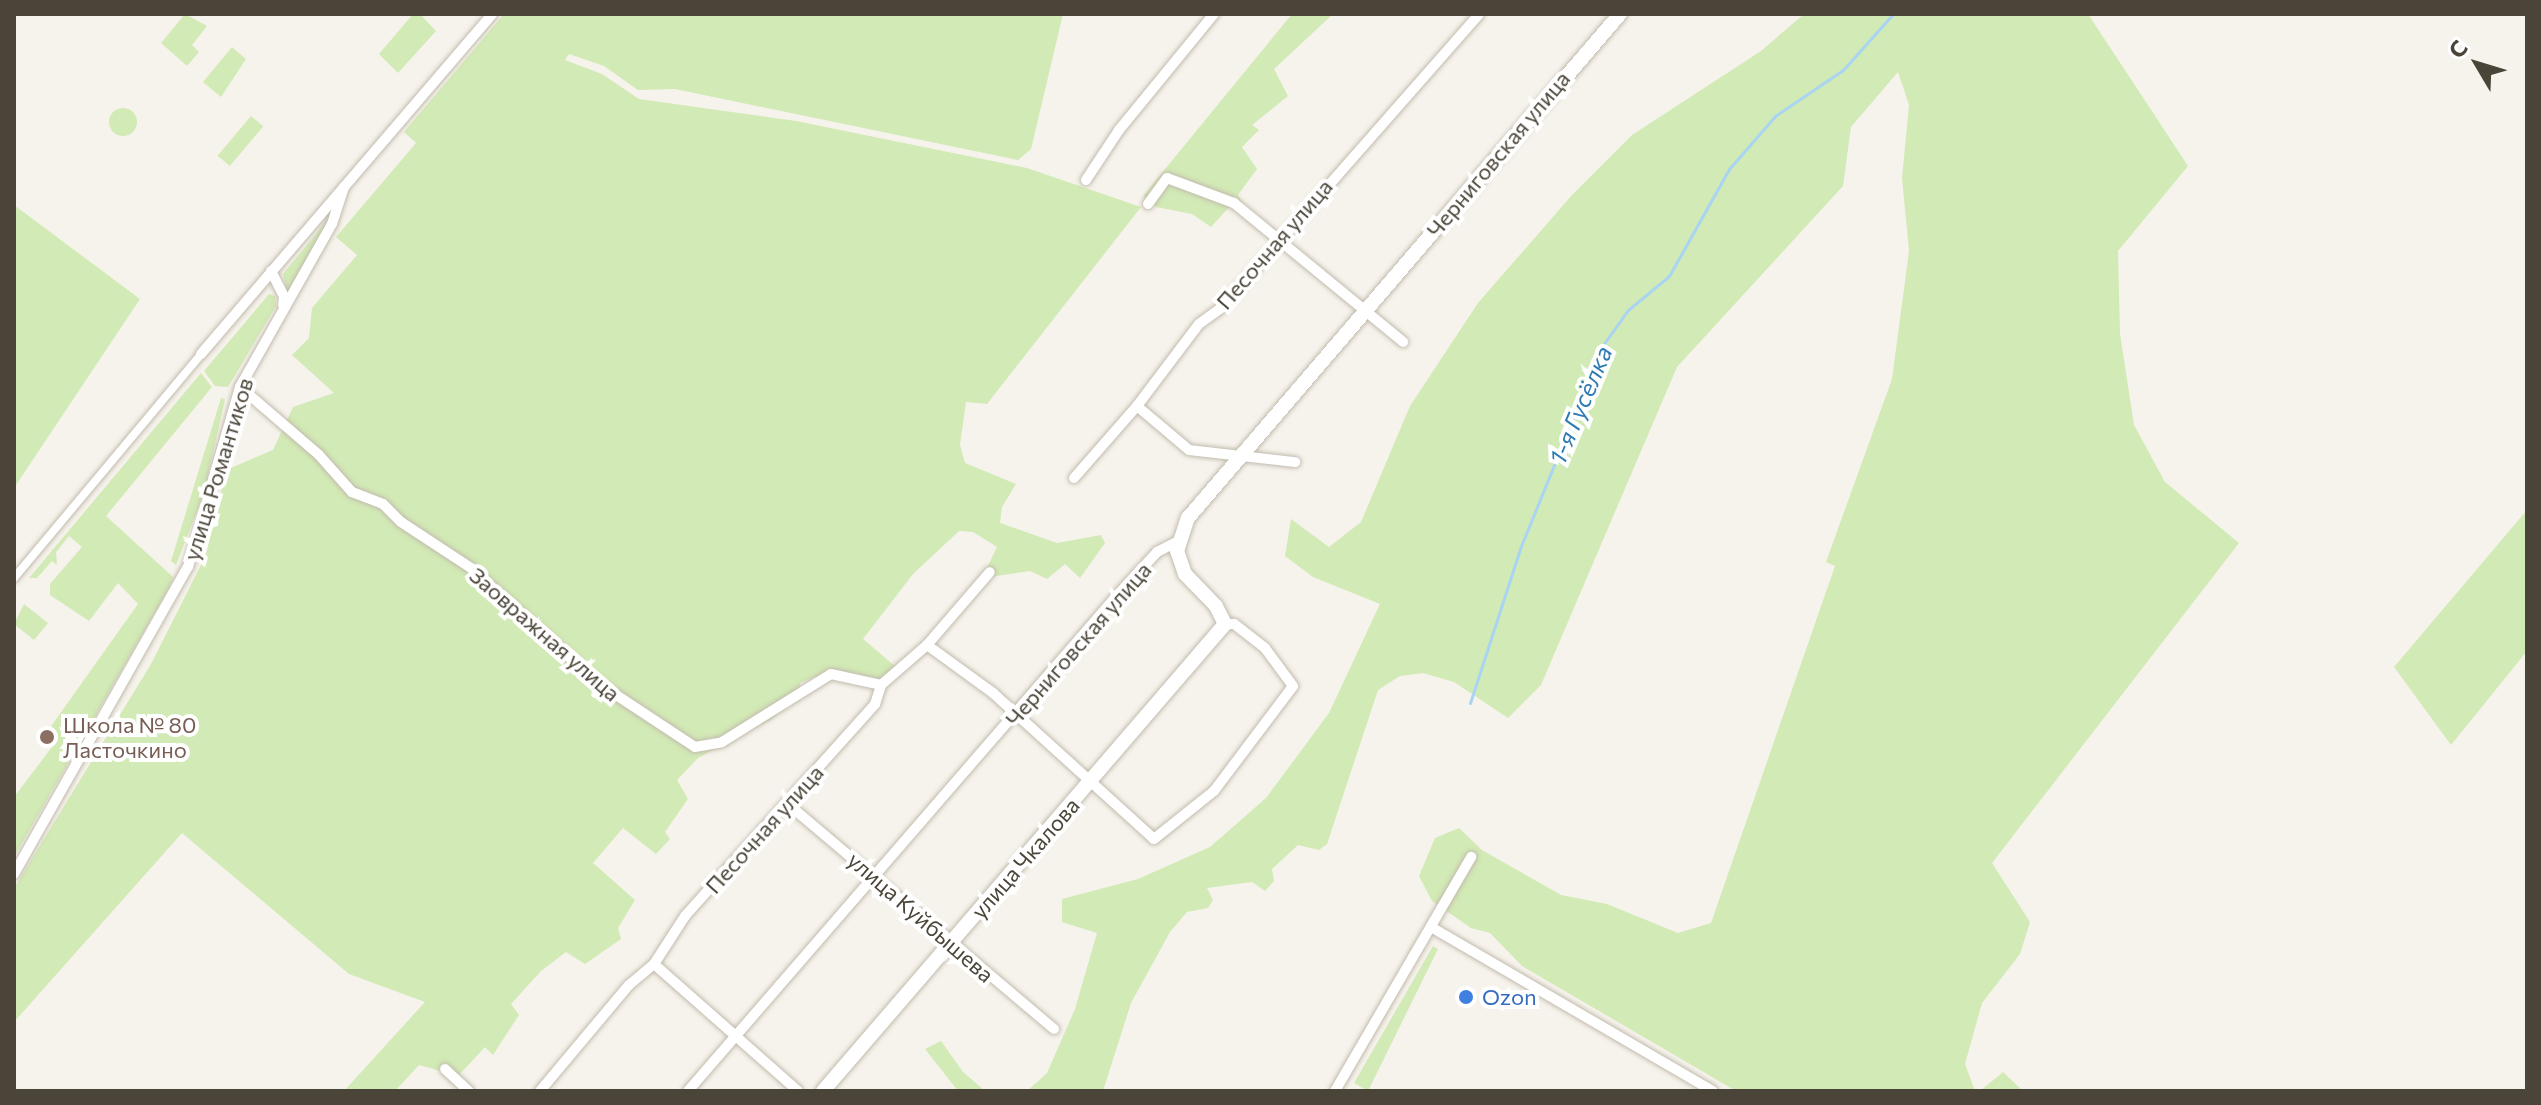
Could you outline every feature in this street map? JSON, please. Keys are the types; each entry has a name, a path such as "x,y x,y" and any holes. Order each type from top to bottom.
{"street":[{"name":"улица Романтиков","path":"201,354 492,14"},
{"path":"1086,180 1119,130 1214,14"},
{"name":"Песочная улица","path":"1074,478 1137,406 1199,324 1221,308 1479,14"},
{"name":"Черниговская улица","path":"688,1091 872,874 1017,715 1157,552 1177,542 1188,518 1236,457 1620,14"},
{"path":"1148,204 1167,178 1234,203 1403,342"},
{"name":"улица Романтиков","path":"14,874 50,818 188,567 240,387 332,224 344,187"},
{"path":"271,271 284,297 282,311"},
{"path":"14,578 201,354"},
{"name":"Заовражная улица","path":"240,387 319,455 352,492 383,504 401,522 471,568 598,683 695,747 722,742 831,674 881,685"},
{"path":"1137,406 1189,450 1295,462"},
{"path":"927,645 1017,715 1154,839 1214,791 1293,686 1265,648 1234,624 1225,624 1216,606 1185,574 1177,542"},
{"name":"Песочная улица","path":"540,1091 629,985 654,964 685,916 789,805 875,704 881,685 927,645 990,572"},
{"name":"улица Чкалова","path":"823,1091 1225,624"},
{"name":"улица Куйбышева","path":"789,805 950,945 1054,1029"},
{"path":"1335,1091 1471,857"},
{"path":"1431,927 1713,1091"},
{"path":"654,964 798,1091"},
{"path":"445,1069 469,1091"}],"green space":[{"path":"185,14 207,26 192,45 199,52 187,66 161,43"},
{"path":"413,14 420,14 436,31 398,73 379,54"},
{"path":"504,14 1063,14 1031,149 1018,160 675,89 638,90 604,66 569,54 565,60 602,74 639,99 796,121 1027,168 1141,207 987,404 966,402 960,445 965,463 1016,484 1002,507 1000,523 1057,543 1101,535 1105,543 1080,578 1065,564 1047,579 1030,571 990,577 983,576 997,547 973,532 959,531 913,574 863,639 896,667 881,679 833,670 800,683 801,697 769,721 698,758 677,780 688,799 665,832 670,839 656,854 623,828 593,863 635,900 618,928 621,939 585,964 566,952 541,971 511,1004 519,1015 493,1055 485,1047 458,1076 419,1065 395,1091 344,1091 425,1002 349,974 182,833 14,1022 14,888 151,664 206,555 226,470 273,450 293,407 334,393 292,355 309,338 312,308 357,255 336,237 416,143 404,132"},
{"path":"1292,14 1333,14 1274,69 1288,96 1252,125 1259,130 1242,147 1257,169 1238,195 1243,204 1229,207 1211,227 1192,214 1156,207 1143,196"},
{"path":"1804,14 2088,14 2188,166 2118,251 2120,334 2134,425 2165,482 2239,543 1992,863 2030,922 2020,954 1982,1003 1965,1064 1975,1091 1736,1091 1522,966 1490,933 1471,928 1432,901 1419,876 1435,838 1459,828 1482,850 1561,895 1607,904 1678,933 1711,923 1835,566 1826,562 1892,379 1909,251 1902,178 1909,105 1898,72 1851,127 1843,186 1677,367 1541,685 1508,718 1454,682 1423,673 1400,676 1378,690 1327,844 1319,850 1298,845 1272,869 1274,881 1265,891 1252,882 1207,888 1213,900 1208,908 1187,912 1170,932 1131,1003 1103,1091 1027,1091 1047,1073 1075,1009 1097,933 1062,922 1062,899 1138,879 1210,847 1266,798 1329,713 1380,604 1313,577 1285,556 1291,519 1329,547 1361,522 1410,406 1478,303 1572,195 1632,135 1761,51"},
{"path":"232,47 246,59 221,97 203,82"},
{"path":"123,108 133,112 137,122 133,132 123,136 113,132 109,122 113,112"},
{"path":"251,116 263,126 230,166 218,156"},
{"path":"14,205 140,299 14,488"},
{"path":"329,218 293,290 287,291 283,274"},
{"path":"269,294 275,296 276,306 228,387 215,386 204,371"},
{"path":"201,373 212,387 106,516 173,577 169,588 14,857 14,797 52,747 47,732 138,604 118,583 89,621 50,595 50,584 82,547 69,536 56,552 57,565 52,561 37,578 29,578"},
{"path":"221,398 225,399 204,493 176,565 171,561"},
{"path":"2527,510 2527,651 2451,745 2394,667"},
{"path":"24,604 48,623 34,640 14,624"},
{"path":"1433,946 1438,949 1368,1091 1354,1083"},
{"path":"941,1041 963,1072 985,1091 958,1091 925,1049"},
{"path":"2003,1072 2023,1091 1980,1091"}],"waterway":[{"name":"1-я Гусёлка","path":"1470,703 1521,546 1603,345 1628,310 1669,276 1729,169 1775,116 1843,70 1893,14"}],"place":[{"name":"Школа № 80 Ласточкино","path":"47,737"},
{"name":"Ozon","path":"1466,997"}]}
